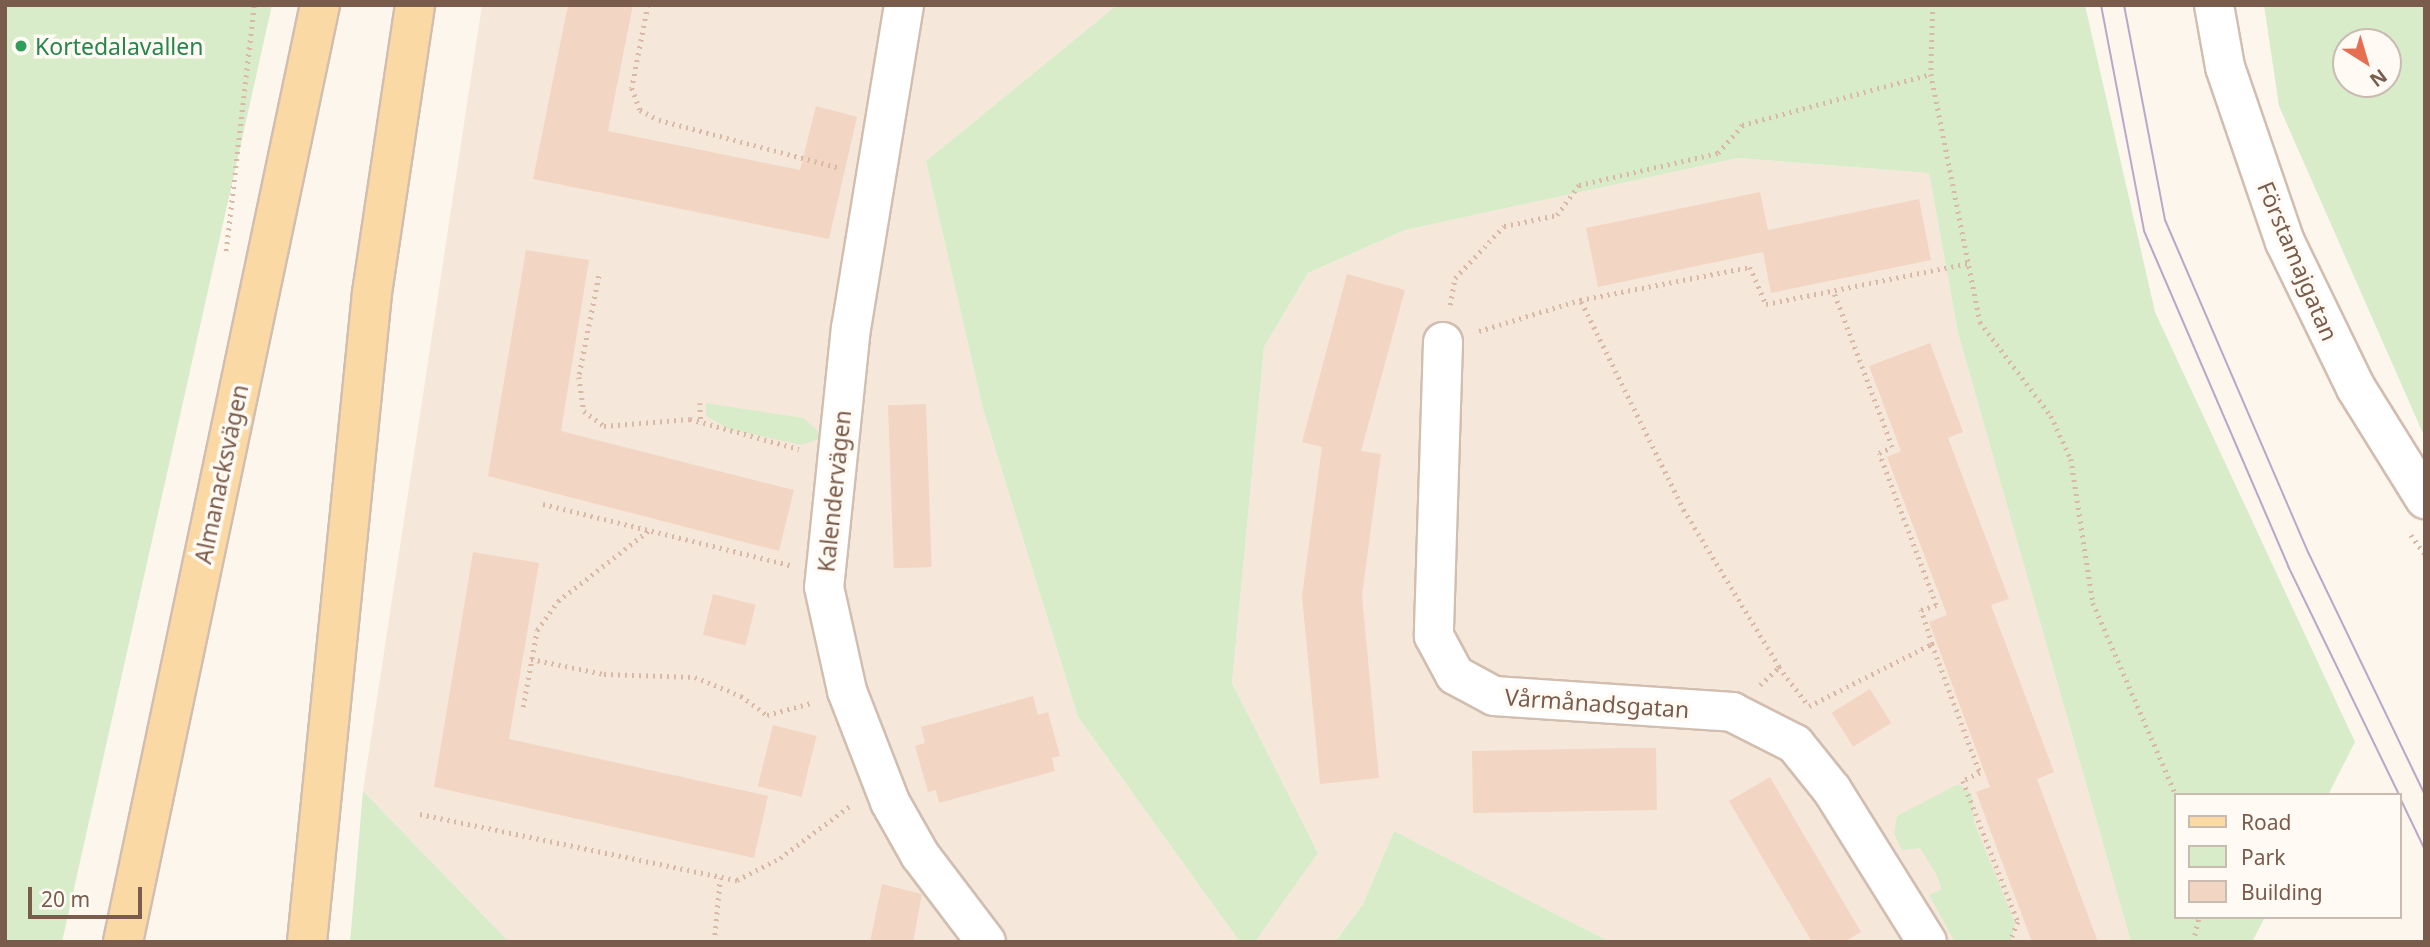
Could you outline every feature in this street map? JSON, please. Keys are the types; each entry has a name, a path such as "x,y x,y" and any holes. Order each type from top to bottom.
{"main road":[{"name":"Almanacksvägen","path":"123,942 320,5"},
{"path":"307,942 372,293 415,5"}],"street":[{"name":"Kalendervägen","path":"904,5 850,327 824,587 847,691 890,802 920,855 986,942"},
{"name":"Förstamajgatan","path":"2214,5 2225,67 2286,242 2356,388 2425,499"},
{"name":"Vårmånadsgatan","path":"1443,342 1434,636 1455,675 1494,696 1732,712 1795,744 1832,790 1927,942"}],"path":[{"path":"648,5 632,88 640,110 659,120 876,178"},
{"path":"1933,5 1931,74 1980,322 2051,416 2071,459 2093,603 2175,793"},
{"path":"1931,74 1742,125 1718,153 1579,185 1557,215 1504,226 1455,278 1443,342 1580,300 1750,267 1766,304 1969,263"},
{"path":"599,276 579,377 584,411 604,426 656,418 701,424 837,457"},
{"path":"1833,292 1892,447 1879,453 1936,605 1921,610 1980,774 1963,781 2018,922 2010,942"},
{"path":"1580,300 1684,511 1779,667 1809,706 1932,644"},
{"path":"700,403 701,424"},
{"path":"543,504 649,531 826,570"},
{"path":"523,707 537,630 558,601 649,531"},
{"path":"531,659 604,674 695,677 741,696 767,715 847,691"},
{"path":"1732,712 1779,667"},
{"path":"420,814 737,880 780,858 854,803"},
{"path":"714,942 720,877"},
{"path":"2193,942 2199,919"}],"shaded area":[{"path":"482,5 1117,5 926,161 983,409 1078,717 1240,942 509,942 363,791"},
{"path":"1738,158 1929,173 1958,333 2131,942 1610,942 1394,831 1363,904 1335,942 1255,942 1318,853 1232,683 1264,347 1308,273 1405,230"}],"green space":[{"path":"5,5 272,5 62,942 5,942"},
{"path":"1117,5 2085,5 2155,312 2355,742 2329,793 2174,793 2174,919 2264,919 2252,942 2131,942 1958,333 1929,173 1738,158 1405,230 1308,273 1264,347 1232,683 1318,853 1255,942 1240,942 1078,717 983,409 926,161"},
{"path":"2264,5 2425,5 2425,438 2279,106"},
{"path":"706,403 803,418 818,431 818,439 802,445 729,429 706,416"},
{"path":"1958,784 1972,794 1974,822 2015,923 2011,942 1955,942 1929,895 1942,889 1935,872 1920,848 1902,850 1894,834 1897,816"},
{"path":"363,791 509,942 350,942"},
{"path":"1394,831 1610,942 1335,942 1363,904"}],"building":[{"path":"568,5 633,5 608,131 800,170 816,106 857,117 829,239 533,179"},
{"path":"1760,192 1768,230 1919,199 1931,260 1771,293 1763,252 1598,287 1586,228"},
{"path":"526,250 589,260 561,431 794,490 779,551 488,476"},
{"path":"1347,274 1405,290 1361,451 1381,454 1362,595 1379,778 1320,784 1302,596 1322,447 1302,442"},
{"path":"1930,343 1963,432 1948,438 2009,599 1991,605 2054,772 2037,779 2098,942 2032,942 1976,792 1990,787 1929,622 1947,615 1887,457 1901,451 1869,366"},
{"path":"926,404 932,567 894,568 888,405"},
{"path":"473,552 539,563 509,739 768,796 754,858 434,787"},
{"path":"713,594 756,605 746,645 703,635"},
{"path":"1870,689 1891,723 1853,747 1832,713"},
{"path":"1033,696 1038,715 1048,712 1060,756 1052,758 1055,771 939,803 936,790 928,792 915,746 925,743 921,727"},
{"path":"773,725 817,736 801,797 758,786"},
{"path":"1656,748 1657,810 1473,813 1472,751"},
{"path":"1770,777 1861,932 1844,942 1812,942 1729,801"},
{"path":"882,884 922,894 913,942 870,942"}],"tram line":[{"path":"2101,5 2144,231 2288,566 2398,793"},
{"path":"2124,5 2165,220 2308,552 2425,795"},
{"path":"2402,802 2425,850"}],"place":[{"name":"Kortedalavallen","path":"21,46"}]}
